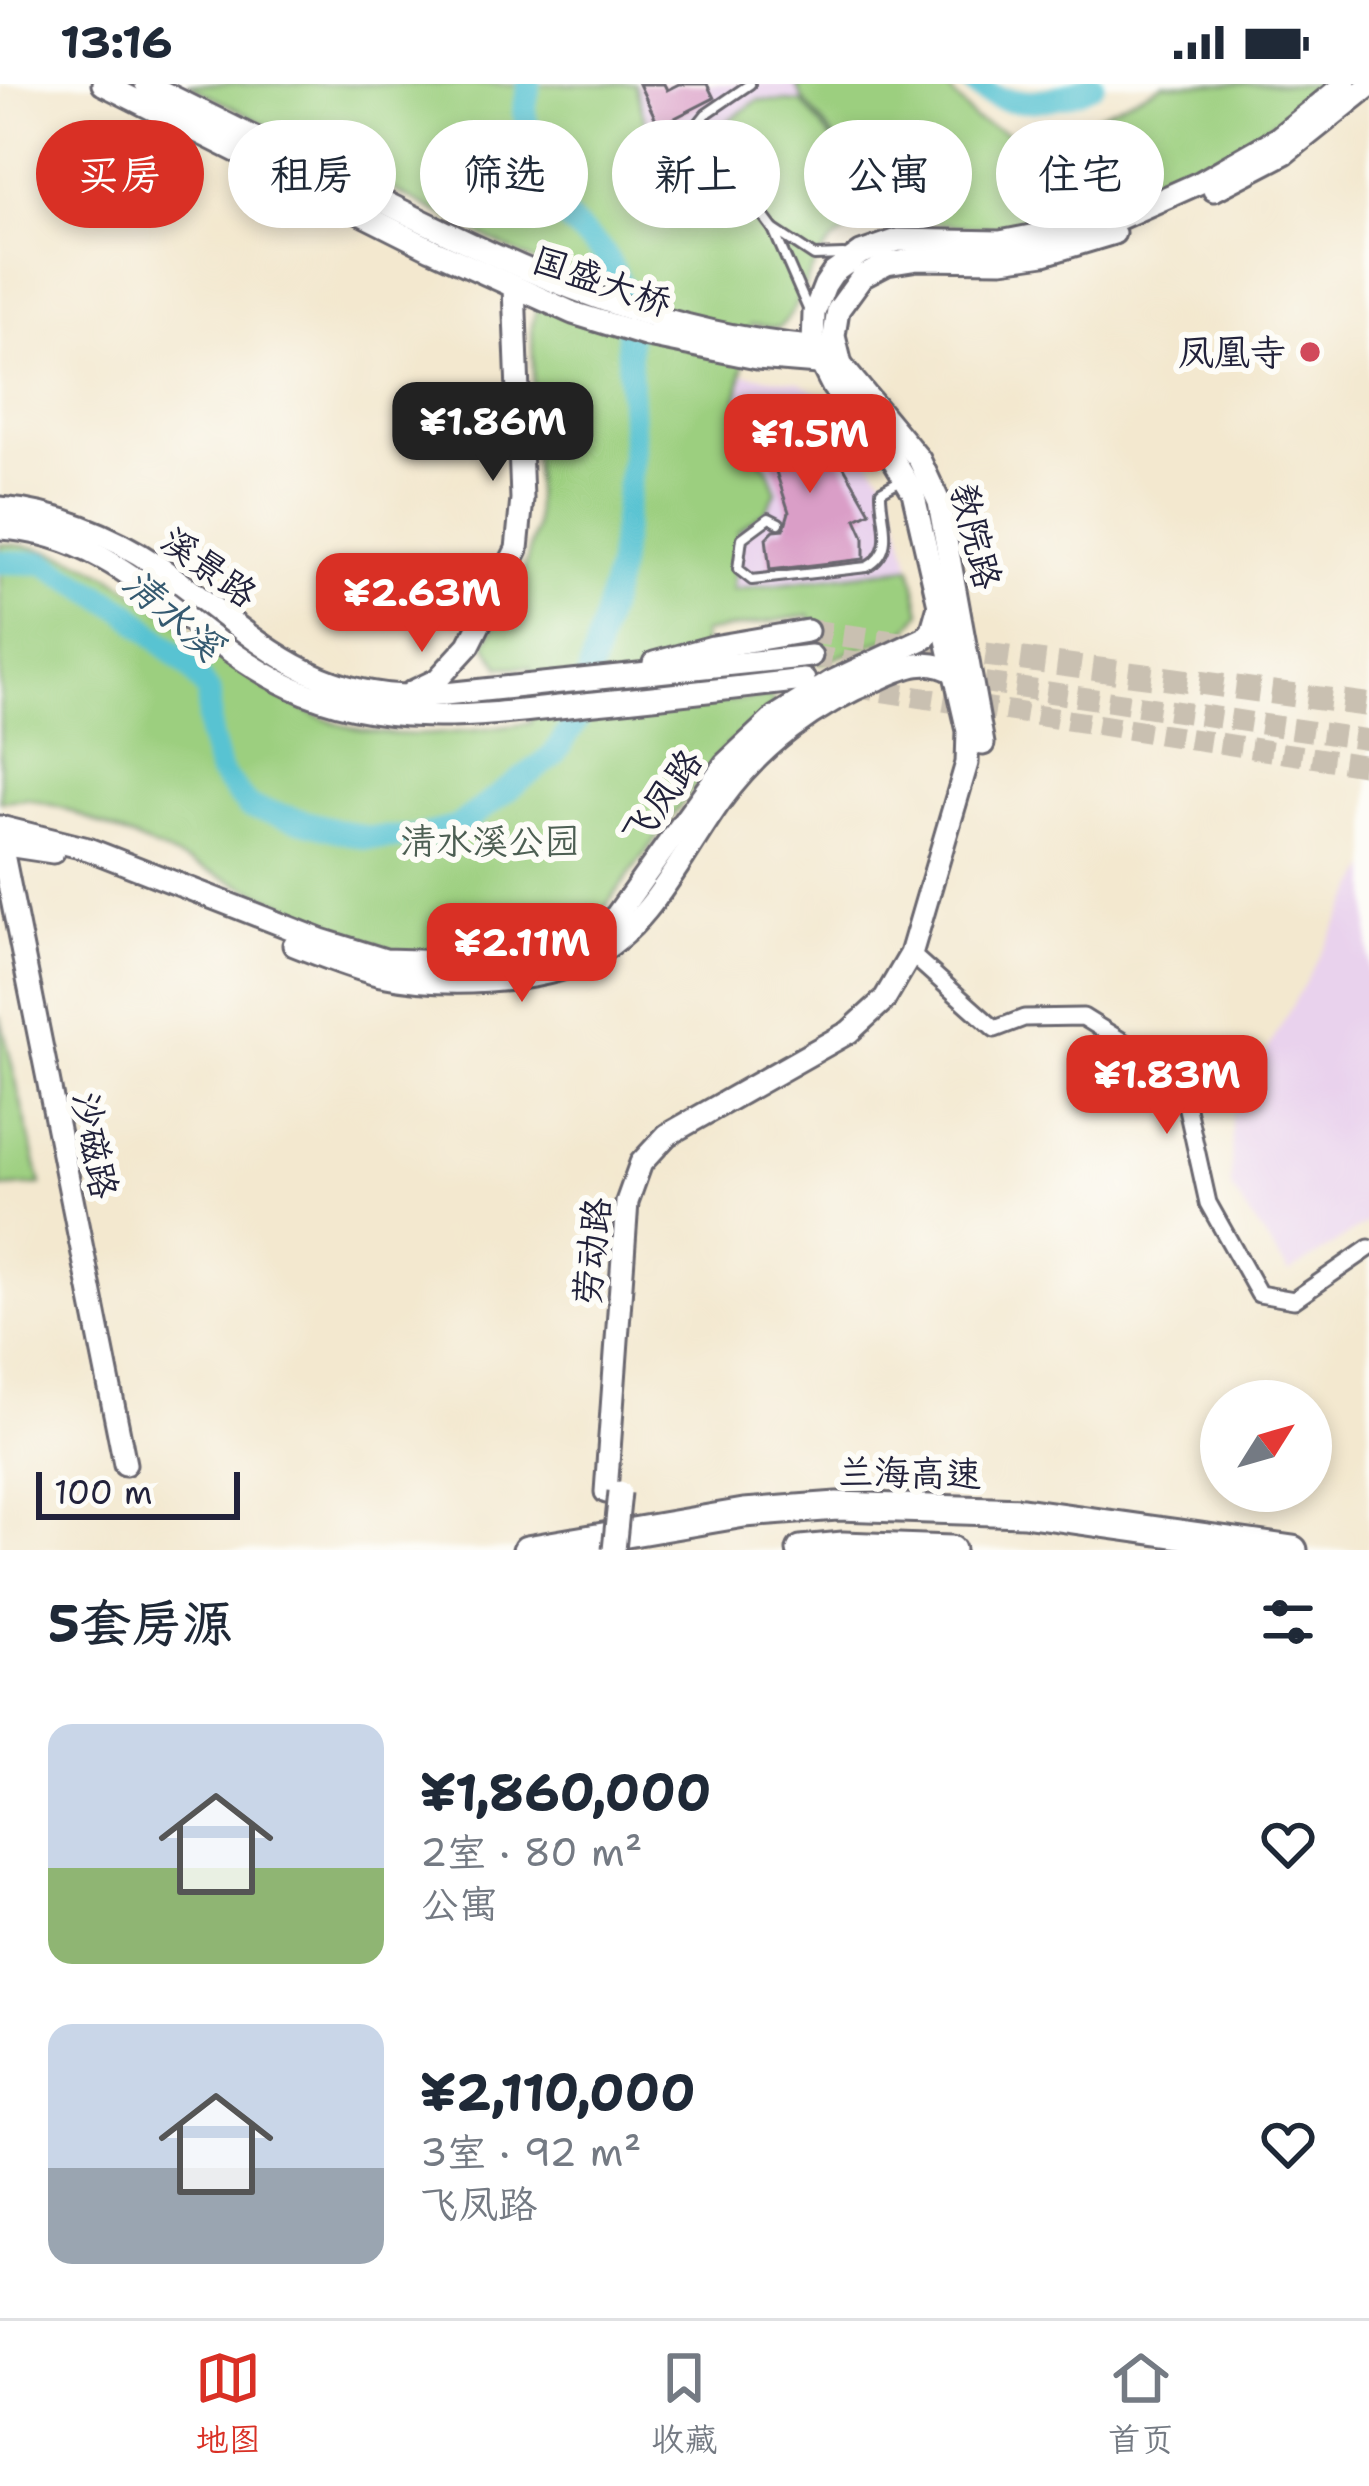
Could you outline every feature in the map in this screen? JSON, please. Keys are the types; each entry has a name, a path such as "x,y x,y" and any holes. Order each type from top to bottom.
{"highway":[{"name":"兰海高速","path":"527,1550 744,1513 837,1506 1023,1512 1293,1550"},
{"name":"兰海高速","path":"801,1550 843,1546 951,1550"}],"main road":[{"path":"103,84 436,240"},
{"path":"146,84 436,240"},
{"path":"824,351 818,300 833,273 879,245 898,240 1000,242 1118,219 1202,182 1278,138 1345,84"},
{"path":"824,351 852,286 873,270 901,260 1002,260 1044,254 1123,231 1285,153 1369,86"},
{"name":"国盛大桥","path":"436,240 514,287 611,326 758,350"},
{"name":"国盛大桥","path":"436,240 619,308 758,350"},
{"path":"394,697 437,680 470,645 509,568 521,526 514,287"},
{"path":"758,350 824,351"},
{"name":"教院路","path":"824,351 939,502 981,720 983,753 916,959"},
{"name":"教院路","path":"915,473 970,749 916,959"},
{"name":"溪景路","path":"0,508 93,531 154,563 268,652 344,689 394,697 713,668"},
{"name":"溪景路","path":"0,528 85,547 143,581 255,670 339,706 388,716 514,712 713,668"},
{"name":"飞凤路","path":"0,827 88,849 321,940 385,960 482,963 558,951 583,941 616,916 707,787 748,740 831,682 925,638 936,620 939,602"},
{"path":"713,668 807,631"},
{"path":"470,645 467,669 484,683 509,687"},
{"path":"713,668 811,656"},
{"name":"飞凤路","path":"0,842 81,862 382,975 443,981 543,973 590,958 628,930 741,775 811,713 912,665 942,665 955,673"},
{"path":"713,668 804,680"},
{"name":"沙磁路","path":"0,842 125,1464"},
{"name":"劳动路","path":"614,1550 613,1492 639,1207 651,1169 660,1155 690,1132 875,1027 908,989 916,959"},
{"name":"劳动路","path":"600,1550 613,1492"}],"street":[{"path":"916,959 995,1029 1024,1018 1083,1017 1180,1078 1208,1203 1259,1294 1294,1300 1369,1248"}],"lane":[{"path":"750,84 706,114 698,124 701,136 773,230 824,351"},
{"path":"773,230 825,258 879,245"},
{"path":"779,523 769,518 745,533 740,541 739,572 752,580 816,569 867,567 878,560 886,544 883,488 915,473"}],"shaded area":[{"path":"635,84 847,84 849,92 866,103 865,120 816,120 802,102 778,120 645,120"},
{"path":"744,374 799,382 819,394 891,487 911,567 732,591 738,531 766,510 770,465 741,441 733,423"},
{"path":"1369,867 1369,1222 1289,1273 1231,1188 1232,1114"}],"green space":[{"name":"清水溪公园","path":"187,84 635,84 645,120 612,120 612,228 780,228 780,120 729,120 758,100 802,102 816,120 804,120 804,228 857,228 821,254 796,306 778,328 751,325 737,401 737,429 769,470 776,492 766,510 738,531 733,590 911,567 921,612 907,631 820,664 810,615 703,633 709,703 771,696 775,705 723,749 600,914 556,939 458,956 396,952 63,808 28,799 0,801 0,544 49,551 93,567 135,591 253,679 294,705 338,724 410,735 531,723 531,667 501,667 485,644 523,574 536,526 532,326 546,268 468,228 588,228 588,120 420,120 420,203 396,191 396,120 257,120"},
{"path":"796,84 944,84 975,120 996,128 996,226 972,227 972,120 820,120"},
{"path":"1164,84 1325,84 1250,138 1164,184 1164,120 1087,120"},
{"path":"0,1015 41,1185 0,1188"}],"building":[{"path":"639,84 664,84 667,90 679,84 707,84 714,98 671,120 656,120"},
{"path":"781,408 833,448 870,512 856,519 864,537 864,559 770,570 766,538 784,529 789,512 771,456 748,431 754,411"}],"waterway":[{"name":"清水溪","path":"0,562 44,563 126,611 192,669 209,693 210,736 220,773 249,807 367,838 418,837 457,827 553,756 577,720 618,568 633,449 626,295 603,252 558,211 540,186 524,112 529,84"},
{"name":"清水溪","path":"975,84 987,93 1016,101 1065,95 1093,84"}],"tunnel":[{"path":"807,631 1369,705"},
{"path":"811,656 876,666"},
{"path":"954,678 1369,740"},
{"path":"852,687 1369,766"}],"place":[{"name":"凤凰寺","path":"1310,352"}]}
